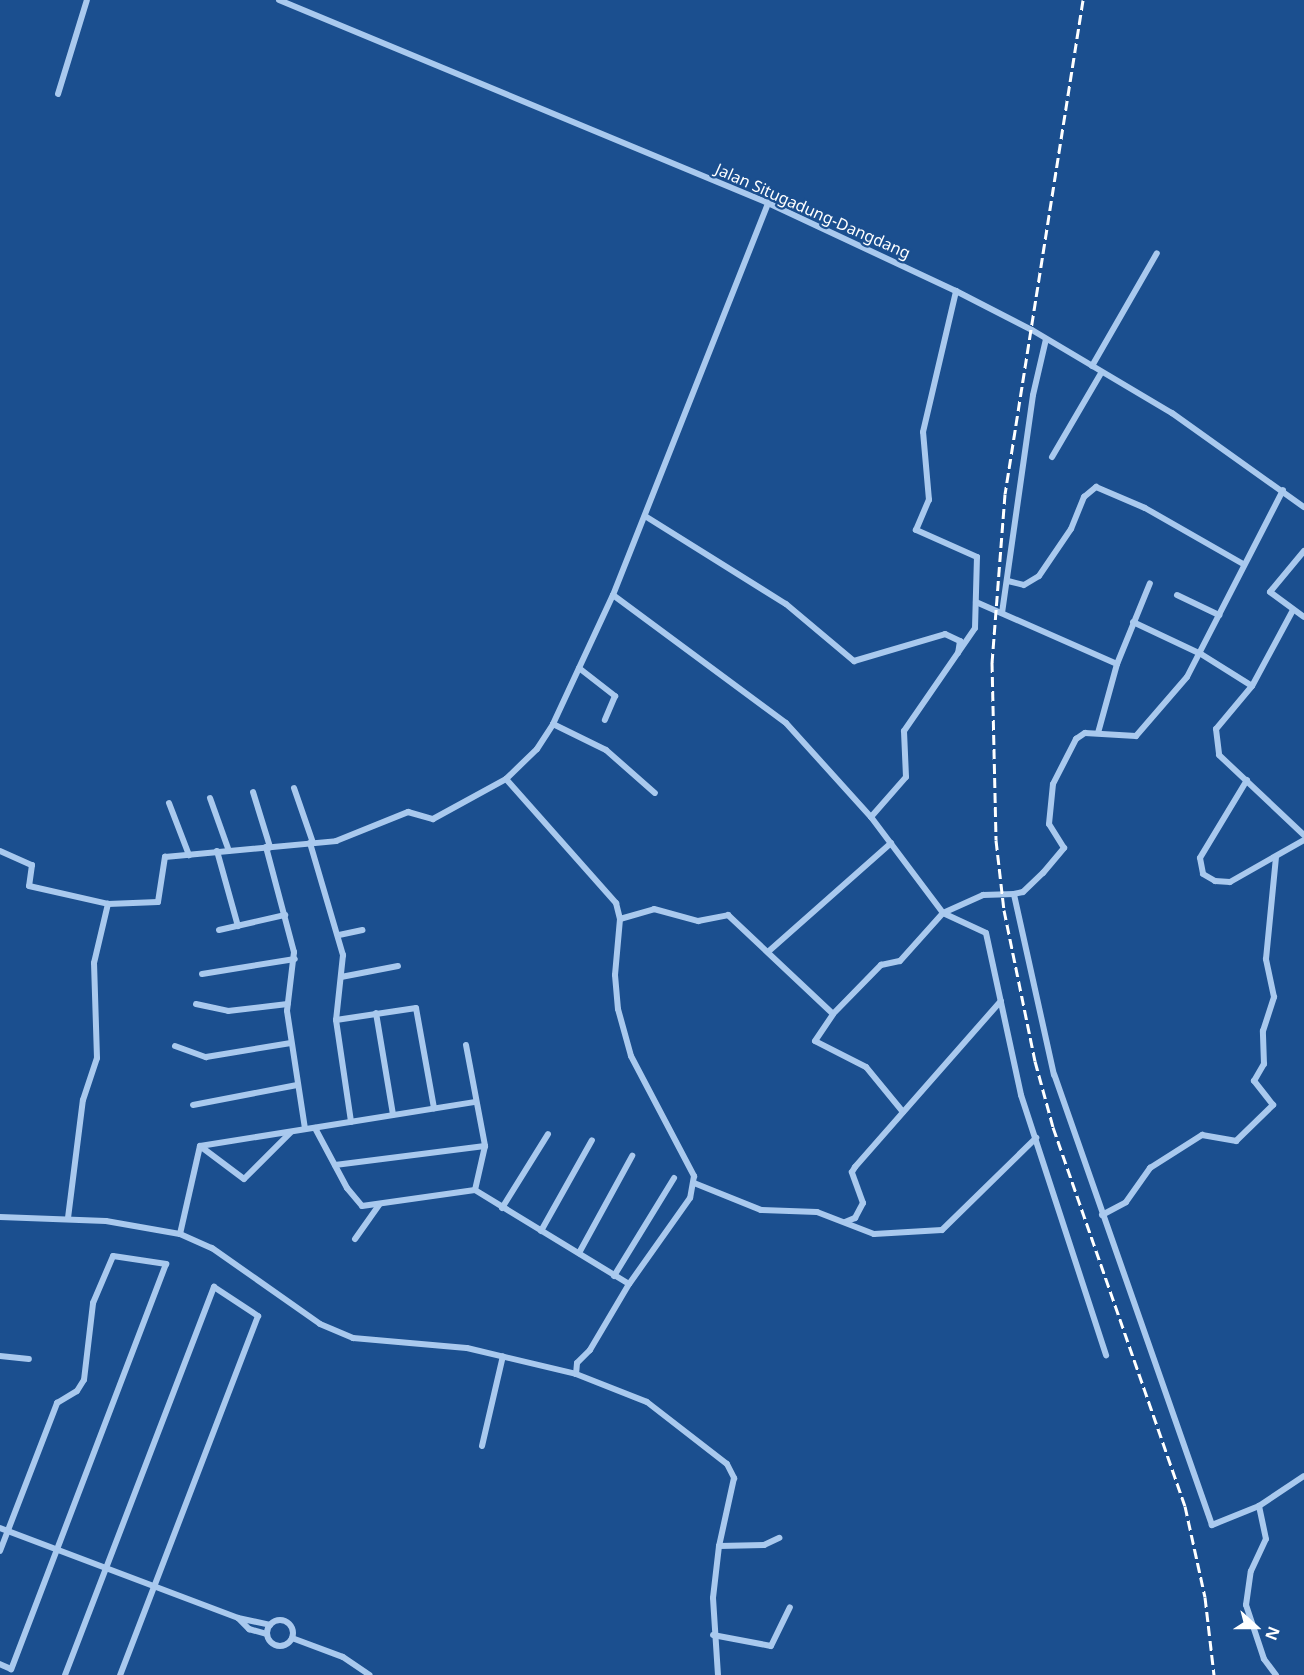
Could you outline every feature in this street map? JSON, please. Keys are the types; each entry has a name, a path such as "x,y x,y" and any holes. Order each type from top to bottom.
{"street":[{"path":"58,94 87,0"},
{"name":"Jalan Situgadung-Dangdang","path":"279,0 768,203 956,291 1046,339 1172,413 1304,507"},
{"path":"0,851 33,865 29,886 108,904 158,902 164,859 217,851 336,841 408,812 433,819 506,779 537,749 553,724 613,595 768,203"},
{"path":"1092,366 1157,253"},
{"path":"871,817 904,783 908,764 903,735 973,634 977,557 916,530 929,500 923,432 956,291"},
{"path":"1002,613 1033,395 1046,339"},
{"path":"1052,457 1101,373"},
{"path":"1008,581 1024,585 1039,576 1071,529 1084,497 1096,487 1145,508 1243,564"},
{"path":"903,1112 866,1067 815,1041 833,1014 881,965 900,961 943,913 983,895 1023,892 1043,873 1064,848 1049,824 1053,784 1076,739 1085,733 1136,736 1187,677 1283,490"},
{"path":"645,516 786,604 854,661 945,634 960,641 957,656"},
{"path":"1304,551 1270,591 1304,617"},
{"path":"1098,733 1117,664 1150,583"},
{"path":"613,595 768,706 814,749 871,817 943,913 986,933 1021,1095 1106,1355"},
{"path":"1176,595 1219,615"},
{"path":"976,602 1117,664"},
{"path":"1293,610 1252,686 1216,729 1219,755 1304,835"},
{"path":"1133,622 1200,654 1252,686"},
{"path":"579,668 615,696 605,720"},
{"path":"553,724 606,750 655,793"},
{"path":"506,779 616,903 620,920 614,959 621,1018 641,1078 685,1153 694,1183 690,1198 629,1284 590,1350 578,1363 576,1374"},
{"path":"1247,780 1200,858 1199,870 1215,881 1230,882 1304,840"},
{"path":"294,788 339,935 340,977 336,1020 351,1122"},
{"path":"254,792 295,959 288,1004 291,1043 305,1129"},
{"path":"210,798 229,851"},
{"path":"169,803 189,855"},
{"path":"769,951 891,843"},
{"path":"217,851 238,926"},
{"path":"1102,1215 1126,1202 1150,1168 1202,1135 1236,1141 1273,1105 1254,1081 1263,1064 1262,1041 1274,997 1266,959 1276,856"},
{"path":"1014,894 1054,1075 1212,1525 1259,1506 1304,1476"},
{"path":"68,1218 83,1100 97,1058 94,963 108,904"},
{"path":"620,920 654,909 698,921 728,915 769,951 833,1014"},
{"path":"219,930 285,915"},
{"path":"339,935 362,930"},
{"path":"202,974 295,959"},
{"path":"340,977 398,966"},
{"path":"845,1222 860,1213 863,1203 852,1172 855,1167 1001,1001"},
{"path":"196,1004 228,1011 288,1004"},
{"path":"336,1020 416,1008 434,1108"},
{"path":"376,1013 393,1115"},
{"path":"175,1046 206,1057 291,1043"},
{"path":"466,1046 484,1146 475,1190"},
{"path":"193,1105 297,1085"},
{"path":"200,1146 476,1101"},
{"path":"315,1128 356,1202 379,1205 475,1190 629,1284"},
{"path":"200,1146 244,1179 291,1132"},
{"path":"502,1208 548,1134"},
{"path":"694,1183 761,1210 807,1210 845,1222 854,1229 874,1234 948,1227 1036,1138"},
{"path":"541,1231 592,1140"},
{"path":"180,1234 200,1146"},
{"path":"335,1165 484,1146"},
{"path":"579,1253 633,1156"},
{"path":"614,1276 674,1178"},
{"path":"355,1239 379,1205"},
{"path":"0,1217 68,1218 180,1234 212,1248 333,1330 369,1341 453,1346 503,1356 576,1374 647,1402 727,1464 734,1478 718,1546 713,1635 718,1675"},
{"path":"0,1551 57,1403 77,1391 84,1380 93,1303 113,1256 166,1264 11,1670 0,1664"},
{"path":"65,1675 213,1287 258,1316 120,1675"},
{"path":"0,1356 29,1359"},
{"path":"482,1446 503,1356"},
{"path":"1259,1506 1266,1539 1251,1571 1246,1605 1264,1659 1276,1675"},
{"path":"0,1528 238,1618 270,1625"},
{"path":"718,1546 764,1545 779,1538"},
{"path":"713,1635 771,1646 790,1607"},
{"path":"238,1618 249,1629 266,1634 274,1646 282,1647 292,1638"},
{"path":"266,1634 270,1625 278,1620 288,1623 292,1638"},
{"path":"292,1638 343,1658 370,1675"}],"railway":[{"path":"1083,0 1005,494 992,662 996,840 1004,910 1035,1061 1053,1127 1185,1506 1205,1597 1214,1675"}]}
